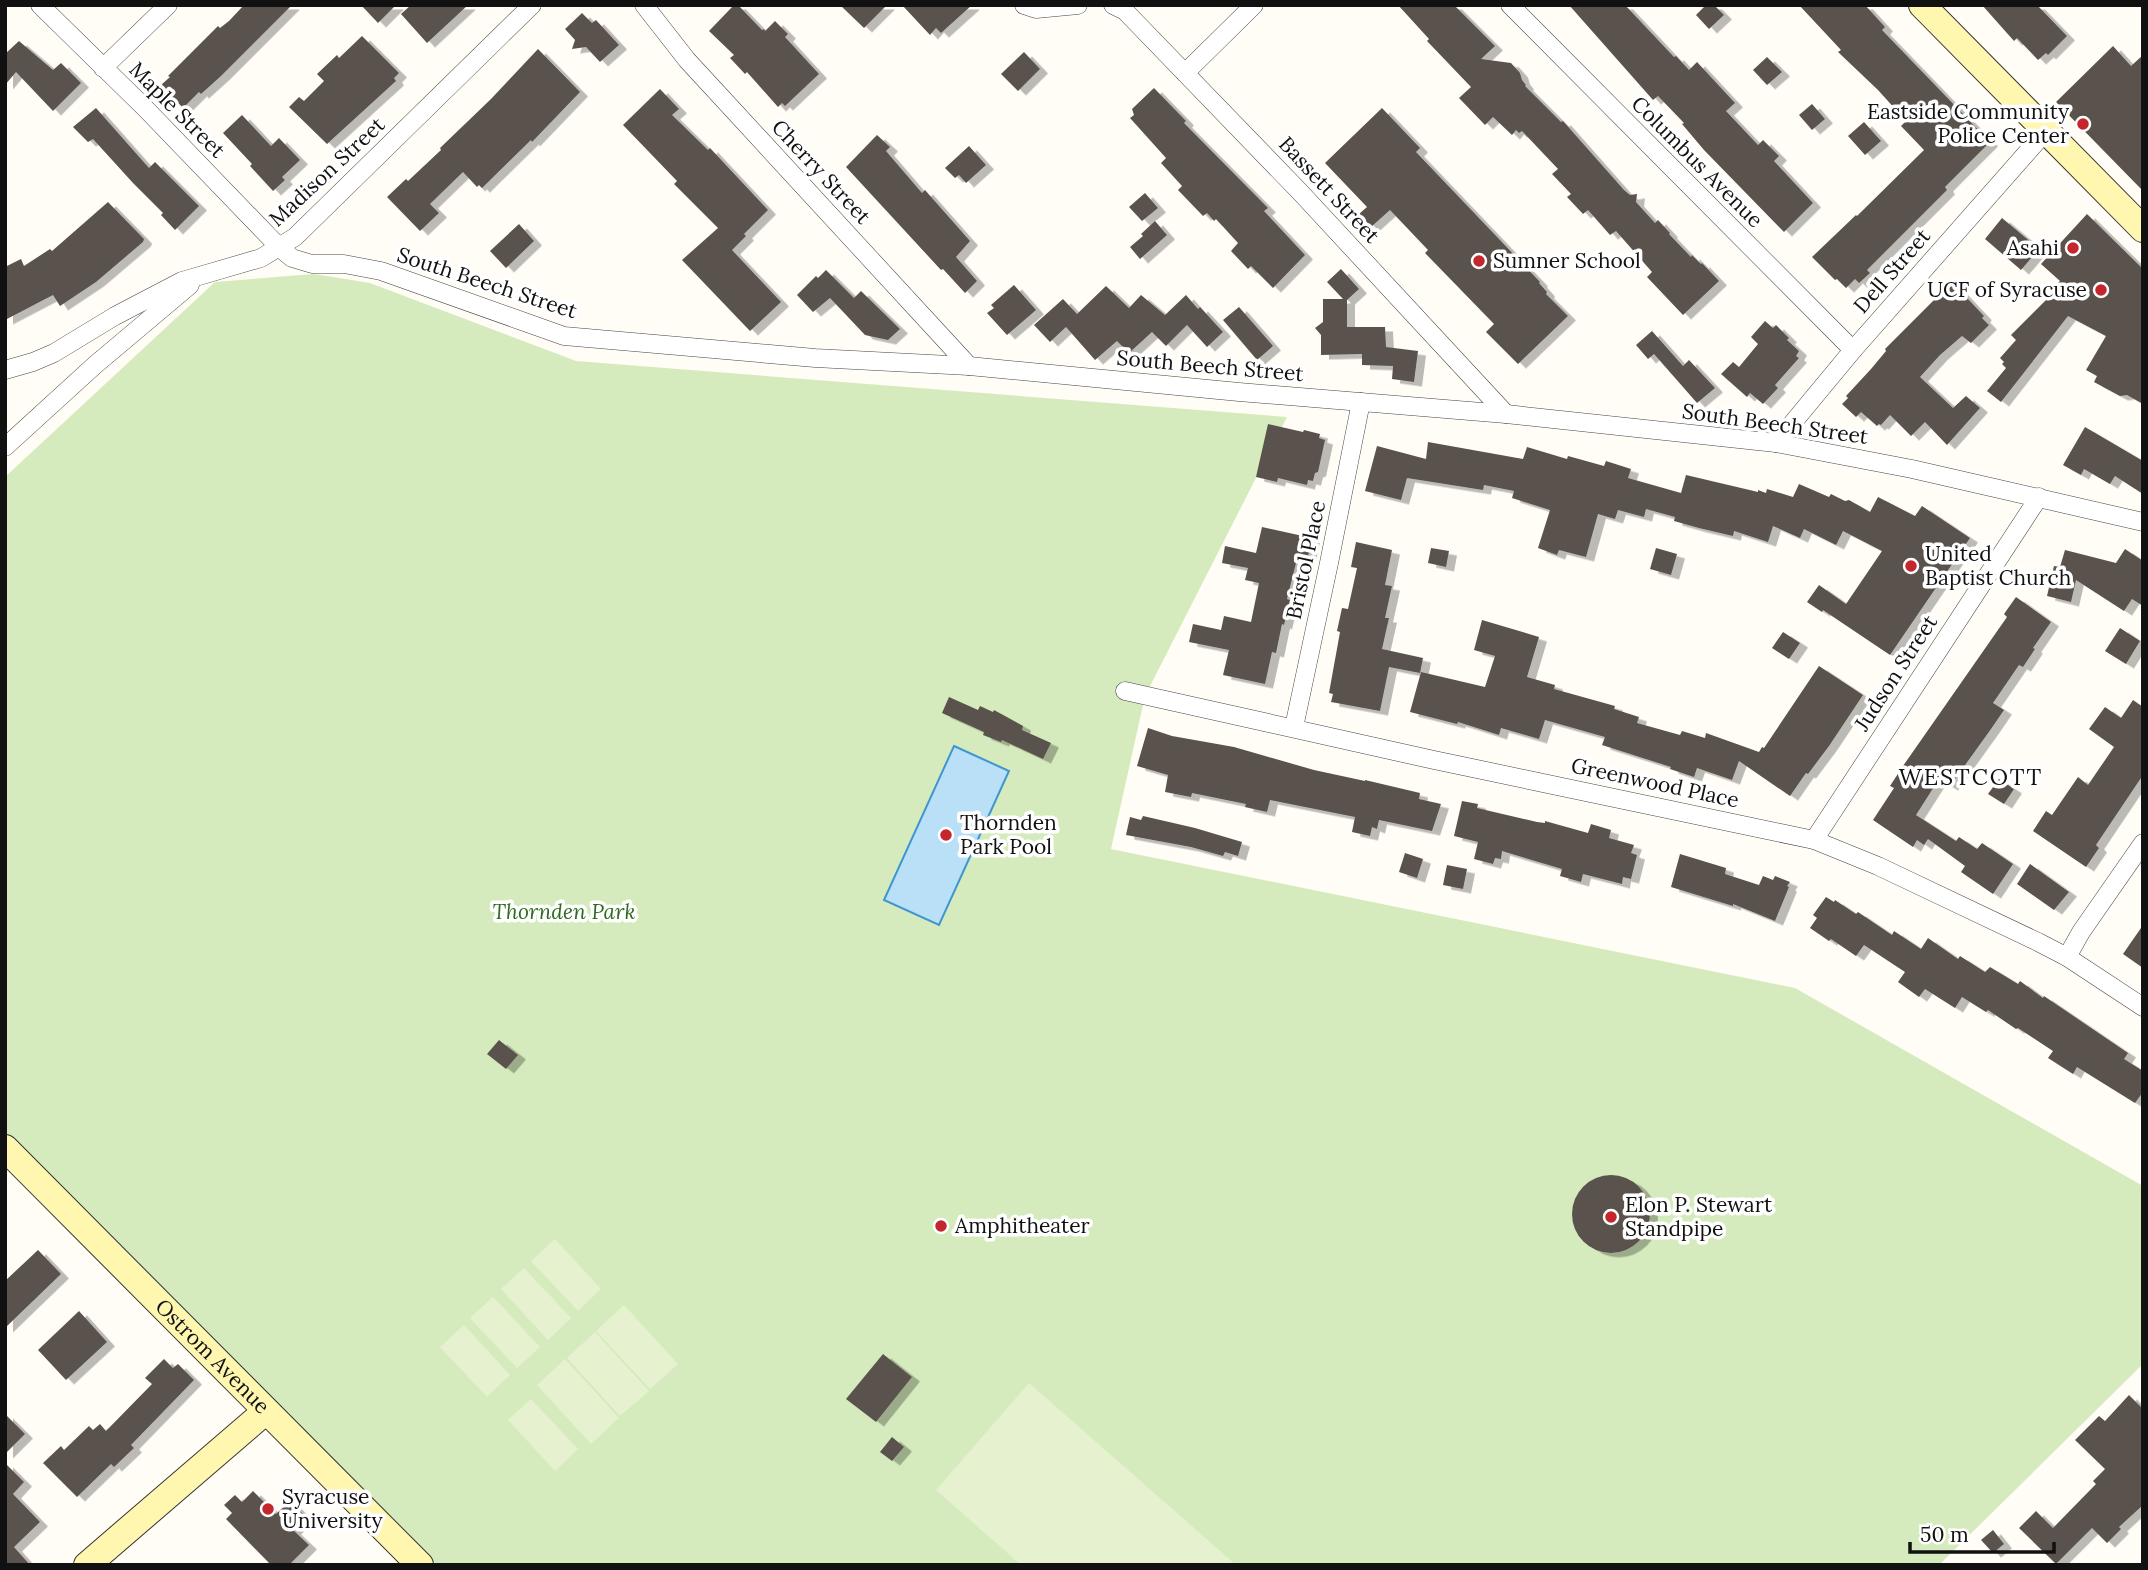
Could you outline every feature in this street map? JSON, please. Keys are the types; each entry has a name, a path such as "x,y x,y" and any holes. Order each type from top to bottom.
{"street":[{"name":"Maple Street","path":"40,5 145,108 280,248"},
{"path":"103,68 168,5"},
{"name":"Madison Street","path":"5,447 95,365 203,273 261,258 295,237 532,5"},
{"name":"Cherry Street","path":"644,5 687,60 969,366"},
{"path":"1024,5 1036,9 1078,5"},
{"name":"Bassett Street","path":"1113,5 1125,10 1301,193 1506,414"},
{"path":"1185,73 1254,5"},
{"name":"Columbus Avenue","path":"1510,5 1853,350"},
{"path":"1922,5 2143,229"},
{"name":"Dell Street","path":"1776,443 1853,350 2046,131"},
{"name":"South Beech Street","path":"280,248 292,258 312,264 344,264 381,271 564,336 816,358 969,366 1506,414 1776,443 1913,469 2143,522"},
{"path":"5,370 54,353 148,298 203,273"},
{"name":"Bristol Place","path":"1294,727 1361,402"},
{"name":"Judson Street","path":"1814,840 2039,497"},
{"name":"Greenwood Place","path":"1125,691 1814,840 1878,866 2067,957 2143,1007"},
{"path":"2067,957 2081,932 2143,843"},
{"name":"Ostrom Avenue","path":"5,1149 420,1565"},
{"path":"87,1565 266,1411"}],"green space":[{"name":"Thornden Park","path":"314,274 370,283 576,361 1287,417 1145,696 1111,849 1795,988 2143,1186 2143,1364 1939,1565 437,1565 5,1132 5,477 215,282"},
{"path":"555,1239 601,1289 578,1311 531,1261"},
{"path":"524,1268 571,1318 548,1340 501,1289"},
{"path":"493,1297 540,1347 517,1368 470,1318"},
{"path":"624,1305 678,1364 650,1389 596,1331"},
{"path":"464,1325 510,1375 487,1397 440,1347"},
{"path":"595,1332 649,1391 620,1416 567,1358"},
{"path":"565,1359 619,1418 591,1444 537,1385"},
{"path":"1029,1383 1236,1565 1021,1565 936,1490"},
{"path":"531,1399 578,1449 555,1471 508,1420"}],"water":[{"name":"Thornden Park Pool","path":"954,746 1009,771 939,925 884,900"}],"building":[{"path":"244,5 292,5 221,76 183,108 161,85 218,26 220,28 229,21"},
{"path":"361,5 396,5 378,23"},
{"path":"411,5 468,5 427,43 401,14"},
{"path":"734,5 738,5 762,30 765,31 775,21 788,34 785,37 819,74 785,106 782,103 778,107 747,72 745,74 730,58 734,55 709,31"},
{"path":"840,5 887,5 864,28"},
{"path":"902,5 972,5 941,33 936,28 930,35"},
{"path":"1398,5 1454,5 1495,46 1481,59 1511,63 1520,73 1525,86 1563,121 1624,190 1630,195 1637,194 1636,202 1655,223 1658,220 1691,257 1692,255 1702,263 1719,281 1683,315 1647,277 1652,272 1616,231 1610,235 1588,210 1583,214 1567,197 1571,194 1552,174 1558,169 1522,131 1519,133 1516,130 1512,135 1493,117 1485,125 1459,98 1471,87 1427,41 1429,39"},
{"path":"1569,5 1625,5 1689,70 1697,62 1735,103 1726,111 1758,145 1763,140 1779,156 1774,161 1813,203 1784,232 1704,150 1682,124 1684,123 1658,96 1653,100"},
{"path":"1706,5 1714,5 1724,15 1709,29 1696,15"},
{"path":"1799,5 1865,5 1885,27 1882,30 1990,142 1945,187 1947,190 1867,270 1870,273 1859,283 1855,279 1846,288 1812,257 1924,150 1901,126 1906,121 1838,52 1841,50"},
{"path":"1982,5 2037,5 2067,36 2048,55 2046,53 2038,60 2017,38 2014,41"},
{"path":"582,13 592,23 596,20 619,45 600,62 586,47 572,49 575,40 565,29"},
{"path":"362,36 399,73 394,78 396,81 327,144 289,107 299,97 304,101 324,81 317,74"},
{"path":"19,41 53,70 61,63 81,83 53,111 16,72 5,85 5,54"},
{"path":"2113,46 2131,66 2143,55 2143,191 2056,102"},
{"path":"538,49 580,92 532,142 531,140 482,188 479,185 477,187 463,172 430,204 439,213 420,231 387,197 441,150 440,148"},
{"path":"1024,52 1040,69 1018,91 1001,74"},
{"path":"1767,57 1782,72 1767,85 1753,70"},
{"path":"1154,88 1186,121 1184,123 1268,208 1264,211 1305,255 1273,288 1251,266 1248,269 1231,251 1238,243 1216,219 1214,221 1207,213 1203,216 1178,190 1182,186 1161,163 1166,158 1130,118 1134,115 1132,109"},
{"path":"660,89 679,109 672,115 708,150 710,148 768,210 732,250 781,302 750,331 682,260 718,228 674,184 677,181 623,125"},
{"path":"1812,104 1825,119 1812,130 1799,115"},
{"path":"96,108 149,168 155,162 199,206 175,230 161,215 163,213 93,139 88,142 73,127"},
{"path":"1382,108 1420,148 1416,152 1540,282 1546,294 1568,316 1518,364 1486,332 1494,324 1425,253 1428,250 1390,210 1371,227 1359,214 1367,207 1325,163"},
{"path":"242,115 271,146 279,138 300,160 282,177 285,180 273,191 223,133"},
{"path":"1864,122 1881,141 1865,155 1848,136"},
{"path":"877,135 890,147 886,151 922,193 925,190 970,241 956,257 977,281 965,293 846,167"},
{"path":"969,146 986,165 966,183 959,175 955,178 945,168"},
{"path":"1145,193 1158,208 1142,221 1129,207"},
{"path":"108,202 144,239 143,242 96,282 60,306 53,295 5,320 5,267 21,259 24,266 50,249 52,251"},
{"path":"2087,214 2143,269 2143,404 2127,395 2120,396 2094,382 2097,376 2086,370 2106,336 2068,316 2001,402 1987,391 2006,368 2000,358 2016,340 2011,335 2048,298 2046,296 2060,281 2041,264"},
{"path":"2002,218 2039,249 2021,270 1985,239"},
{"path":"1155,221 1167,235 1140,259 1130,247"},
{"path":"519,224 534,241 506,268 490,251"},
{"path":"1341,269 1359,289 1347,300 1347,327 1385,327 1386,347 1418,351 1414,382 1392,379 1393,366 1362,365 1362,354 1321,355 1321,335 1315,328 1323,322 1323,299 1343,299 1327,282"},
{"path":"826,270 854,298 861,291 900,329 888,340 865,335 830,298 813,312 797,295"},
{"path":"1952,282 1989,325 1971,343 1962,336 1920,377 1953,408 1966,396 1980,408 1947,445 1925,422 1911,436 1890,415 1877,426 1861,412 1856,417 1842,404 1848,398 1846,396 1885,349"},
{"path":"1014,285 1036,310 1007,335 987,313 994,308 991,305"},
{"path":"1106,286 1129,308 1141,295 1165,315 1186,295 1223,332 1207,347 1187,325 1166,346 1152,332 1129,353 1117,341 1095,360 1066,327 1050,342 1034,325 1063,299 1077,314"},
{"path":"1239,307 1273,346 1257,360 1223,320"},
{"path":"1765,321 1773,328 1776,325 1789,338 1787,340 1799,351 1796,356 1799,358 1775,385 1778,388 1763,404 1750,393 1747,397 1721,374 1733,362 1739,367 1758,344 1751,337"},
{"path":"1652,331 1683,366 1689,360 1715,388 1697,403 1654,354 1648,359 1636,345"},
{"path":"1268,424 1320,434 1319,438 1325,440 1318,472 1315,473 1313,481 1308,480 1307,485 1278,478 1277,482 1256,477"},
{"path":"2085,427 2143,461 2143,494 2115,476 2110,484 2084,469 2081,475 2063,465"},
{"path":"1428,442 1523,459 1527,447 1604,466 1606,461 1631,469 1628,478 1681,493 1686,475 1758,492 1766,493 1767,489 1793,497 1799,484 1829,497 1831,494 1845,501 1849,500 1870,512 1878,497 1915,516 1922,506 1970,538 1890,655 1807,602 1819,585 1846,604 1882,551 1843,531 1836,545 1804,529 1800,538 1773,526 1768,542 1734,531 1733,536 1699,528 1674,521 1675,517 1646,509 1644,517 1618,510 1615,519 1598,514 1586,557 1559,550 1557,555 1538,548 1550,510 1512,498 1514,491 1484,485 1483,490 1407,478 1401,500 1365,491 1377,446 1426,459"},
{"path":"1262,527 1312,538 1307,561 1297,559 1284,625 1282,624 1276,653 1272,652 1265,684 1223,675 1229,650 1189,642 1193,624 1221,630 1224,616 1251,622 1259,583 1245,580 1248,568 1222,563 1225,546 1256,553"},
{"path":"1356,542 1392,550 1385,585 1392,586 1385,618 1389,618 1382,649 1423,658 1420,673 1389,667 1380,711 1331,702 1333,694 1329,693 1342,608 1348,609 1357,568 1351,567"},
{"path":"1431,548 1449,551 1446,567 1428,563"},
{"path":"1656,548 1677,554 1671,575 1650,569"},
{"path":"2125,549 2143,561 2143,606 2132,599 2124,611 2076,580 2071,602 2047,596 2054,566 2060,567 2065,550 2116,563"},
{"path":"2016,597 2051,622 2023,667 2019,665 1993,703 2004,710 1991,729 1950,786 1939,779 1916,815 1956,841 1959,837 1977,849 1982,843 2013,864 1993,894 1961,872 1965,866 1928,839 1924,845 1917,840 1913,847 1873,820 1894,788 1890,786 2007,617 2004,614"},
{"path":"1482,620 1539,637 1527,677 1555,685 1554,689 1615,706 1614,709 1639,717 1637,723 1680,735 1682,731 1705,738 1706,733 1759,752 1819,666 1863,695 1829,746 1790,796 1739,761 1732,780 1697,768 1694,777 1602,745 1605,737 1545,720 1539,739 1501,728 1499,735 1458,722 1457,724 1410,712 1421,672 1485,687 1495,656 1474,650"},
{"path":"2120,628 2140,641 2126,664 2105,651"},
{"path":"1783,632 1800,643 1789,659 1772,648"},
{"path":"949,697 978,710 980,706 993,712 994,710 1023,726 1022,730 1051,743 1043,759 1002,740 1001,742 983,735 984,732 942,713"},
{"path":"2133,700 2143,707 2143,775 2096,845 2099,848 2086,867 2033,831 2046,811 2052,815 2078,777 2088,785 2114,747 2089,729 2105,707 2121,718"},
{"path":"1148,728 1172,736 1234,747 1314,770 1420,793 1419,799 1441,804 1432,831 1379,820 1377,829 1372,827 1370,836 1352,832 1355,817 1270,800 1267,812 1245,807 1246,804 1192,793 1191,797 1165,792 1168,775 1137,766"},
{"path":"1999,779 2014,789 2004,804 1988,794"},
{"path":"1462,801 1478,804 1477,808 1537,822 1545,821 1588,833 1591,824 1611,830 1609,838 1634,845 1631,853 1637,855 1631,879 1623,877 1622,884 1583,874 1581,882 1560,876 1562,869 1502,851 1501,859 1495,858 1493,864 1474,859 1478,842 1454,836"},
{"path":"1143,816 1242,842 1238,856 1225,852 1223,856 1126,835 1130,817 1141,820"},
{"path":"1405,853 1423,859 1417,878 1399,872"},
{"path":"1680,854 1726,868 1725,874 1759,885 1763,876 1773,880 1775,876 1790,882 1775,921 1733,904 1671,887"},
{"path":"2030,864 2069,892 2054,910 2017,884"},
{"path":"1447,865 1467,869 1463,889 1443,885"},
{"path":"1826,897 1856,914 1858,912 1892,935 1894,931 1921,949 1928,938 1958,959 1960,956 1985,972 1990,967 2018,984 2020,981 2128,1053 2124,1059 2143,1071 2143,1092 2135,1103 2077,1067 2073,1074 2048,1058 2053,1051 1962,997 1955,1008 1925,989 1919,997 1898,982 1905,972 1864,945 1856,956 1810,928 1817,918 1813,915"},
{"path":"2143,925 2143,968 2123,954"},
{"path":"499,1040 518,1055 506,1069 487,1054"},
{"name":"Elon P. Stewart Standpipe","path":"1611,1175 1626,1178 1643,1192 1650,1214 1647,1229 1633,1246 1611,1253 1596,1250 1579,1236 1572,1214 1575,1199 1589,1182"},
{"path":"38,1250 61,1274 5,1328 5,1281"},
{"path":"79,1311 107,1342 66,1380 38,1350"},
{"path":"883,1354 912,1377 876,1422 846,1399"},
{"path":"164,1359 173,1368 178,1364 194,1380 131,1445 134,1448 114,1467 111,1464 77,1497 43,1463 61,1446 64,1450 89,1426 93,1430 100,1424 106,1431 152,1384 145,1378"},
{"path":"2129,1395 2143,1409 2143,1505 2119,1527 2121,1529 2107,1543 2092,1528 2056,1564 2019,1528 2036,1511 2053,1528 2096,1484 2093,1481 2105,1469 2075,1440 2099,1416 2105,1421"},
{"path":"5,1414 25,1434 5,1454"},
{"path":"892,1437 904,1447 892,1461 880,1452"},
{"path":"5,1463 24,1482 13,1494 40,1522 14,1547 30,1565 5,1565"},
{"path":"253,1491 276,1514 290,1501 306,1517 293,1530 309,1545 289,1565 271,1565 226,1519 232,1513 224,1505 235,1495 242,1502"},
{"path":"1993,1530 2004,1544 1993,1553 1981,1540"}],"place":[{"name":"Eastside Community Police Center","path":"2083,124"},
{"name":"Asahi","path":"2073,248"},
{"name":"Sumner School","path":"1479,261"},
{"name":"UCF of Syracuse","path":"2101,290"},
{"name":"United Baptist Church","path":"1911,566"},
{"name":"Thornden Park Pool","path":"946,835"},
{"name":"Elon P. Stewart Standpipe","path":"1611,1217"},
{"name":"Amphitheater","path":"941,1226"},
{"name":"Syracuse University","path":"268,1509"}],"district":[{"name":"WESTCOTT","path":"1971,777"}]}
